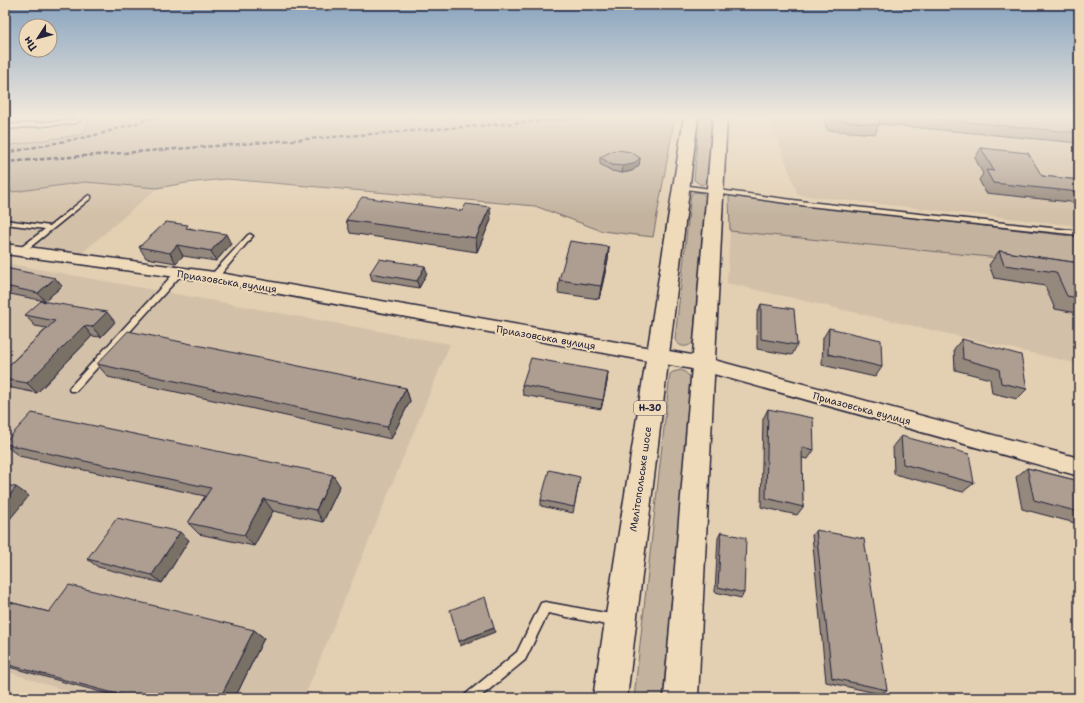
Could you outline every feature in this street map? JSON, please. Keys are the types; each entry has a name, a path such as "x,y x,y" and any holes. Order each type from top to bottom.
{"main road":[{"name":"Мелітопольське шосе","path":"610,698 686,150"},
{"path":"681,698 688,569 718,150"}],"street":[{"name":"Приазовська вулиця","path":"13,250 214,277 703,364 1079,467"}],"lane":[{"path":"681,187 808,204 1079,233"},
{"path":"13,250 51,228 89,197"},
{"path":"5,222 51,228"},
{"path":"214,277 250,236"},
{"path":"73,389 179,273"},
{"path":"470,698 521,656 545,607 620,622"}],"shaded area":[{"path":"5,150 669,150 653,237 602,231 535,206 227,179 186,183 157,188 85,182 5,193"},
{"path":"696,150 710,150 708,182 701,185 694,180"},
{"path":"781,150 1079,150 1079,226 798,195"},
{"path":"85,182 157,188 82,253 5,241 5,193"},
{"path":"695,192 702,193 706,197 693,342 688,346 683,346 678,344 675,339 691,194"},
{"path":"729,196 1079,237 1079,266 730,231"},
{"path":"730,231 1079,266 1079,364 727,283"},
{"path":"5,263 450,344 304,698 88,698 5,671"},
{"path":"681,370 691,378 663,698 634,698 670,374"}],"building":[{"path":"618,150 631,152 640,158 633,164 623,166 612,165 600,157 612,151"},
{"path":"982,150 1028,153 1042,176 1079,180 1079,192 993,183 986,170 994,171"},
{"path":"362,197 462,211 466,204 490,207 476,238 346,220"},
{"path":"166,222 188,225 186,228 226,234 211,251 177,245 170,253 139,247"},
{"path":"570,241 609,247 601,286 559,280"},
{"path":"999,251 1079,263 1079,298 1067,296 1056,272 1004,265"},
{"path":"379,259 425,266 417,281 370,273"},
{"path":"5,268 55,278 38,293 5,286"},
{"path":"41,301 107,312 92,327 84,326 27,383 5,379 5,369 55,321 25,315"},
{"path":"761,304 794,309 797,345 761,339"},
{"path":"829,328 881,340 882,367 828,354"},
{"path":"128,331 406,388 387,427 97,364"},
{"path":"962,339 1021,355 1027,389 1001,383 999,369 963,359"},
{"path":"531,358 608,372 603,400 522,385"},
{"path":"768,409 813,418 814,450 802,447 803,507 766,498"},
{"path":"32,413 333,475 316,510 264,499 244,535 188,523 211,488 5,444 5,442"},
{"path":"901,436 969,454 974,483 903,464"},
{"path":"1027,468 1079,481 1079,512 1034,500"},
{"path":"549,470 580,477 574,507 541,500"},
{"path":"5,485 16,487 5,501"},
{"path":"117,518 180,532 152,575 87,559"},
{"path":"816,530 864,539 887,690 832,678"},
{"path":"721,532 746,538 744,593 718,587"},
{"path":"69,585 254,630 220,698 132,698 5,664 5,601 49,612"},
{"path":"485,597 494,628 459,641 450,610"}],"railway":[{"path":"5,153 21,150"},
{"path":"5,162 165,150"}]}
